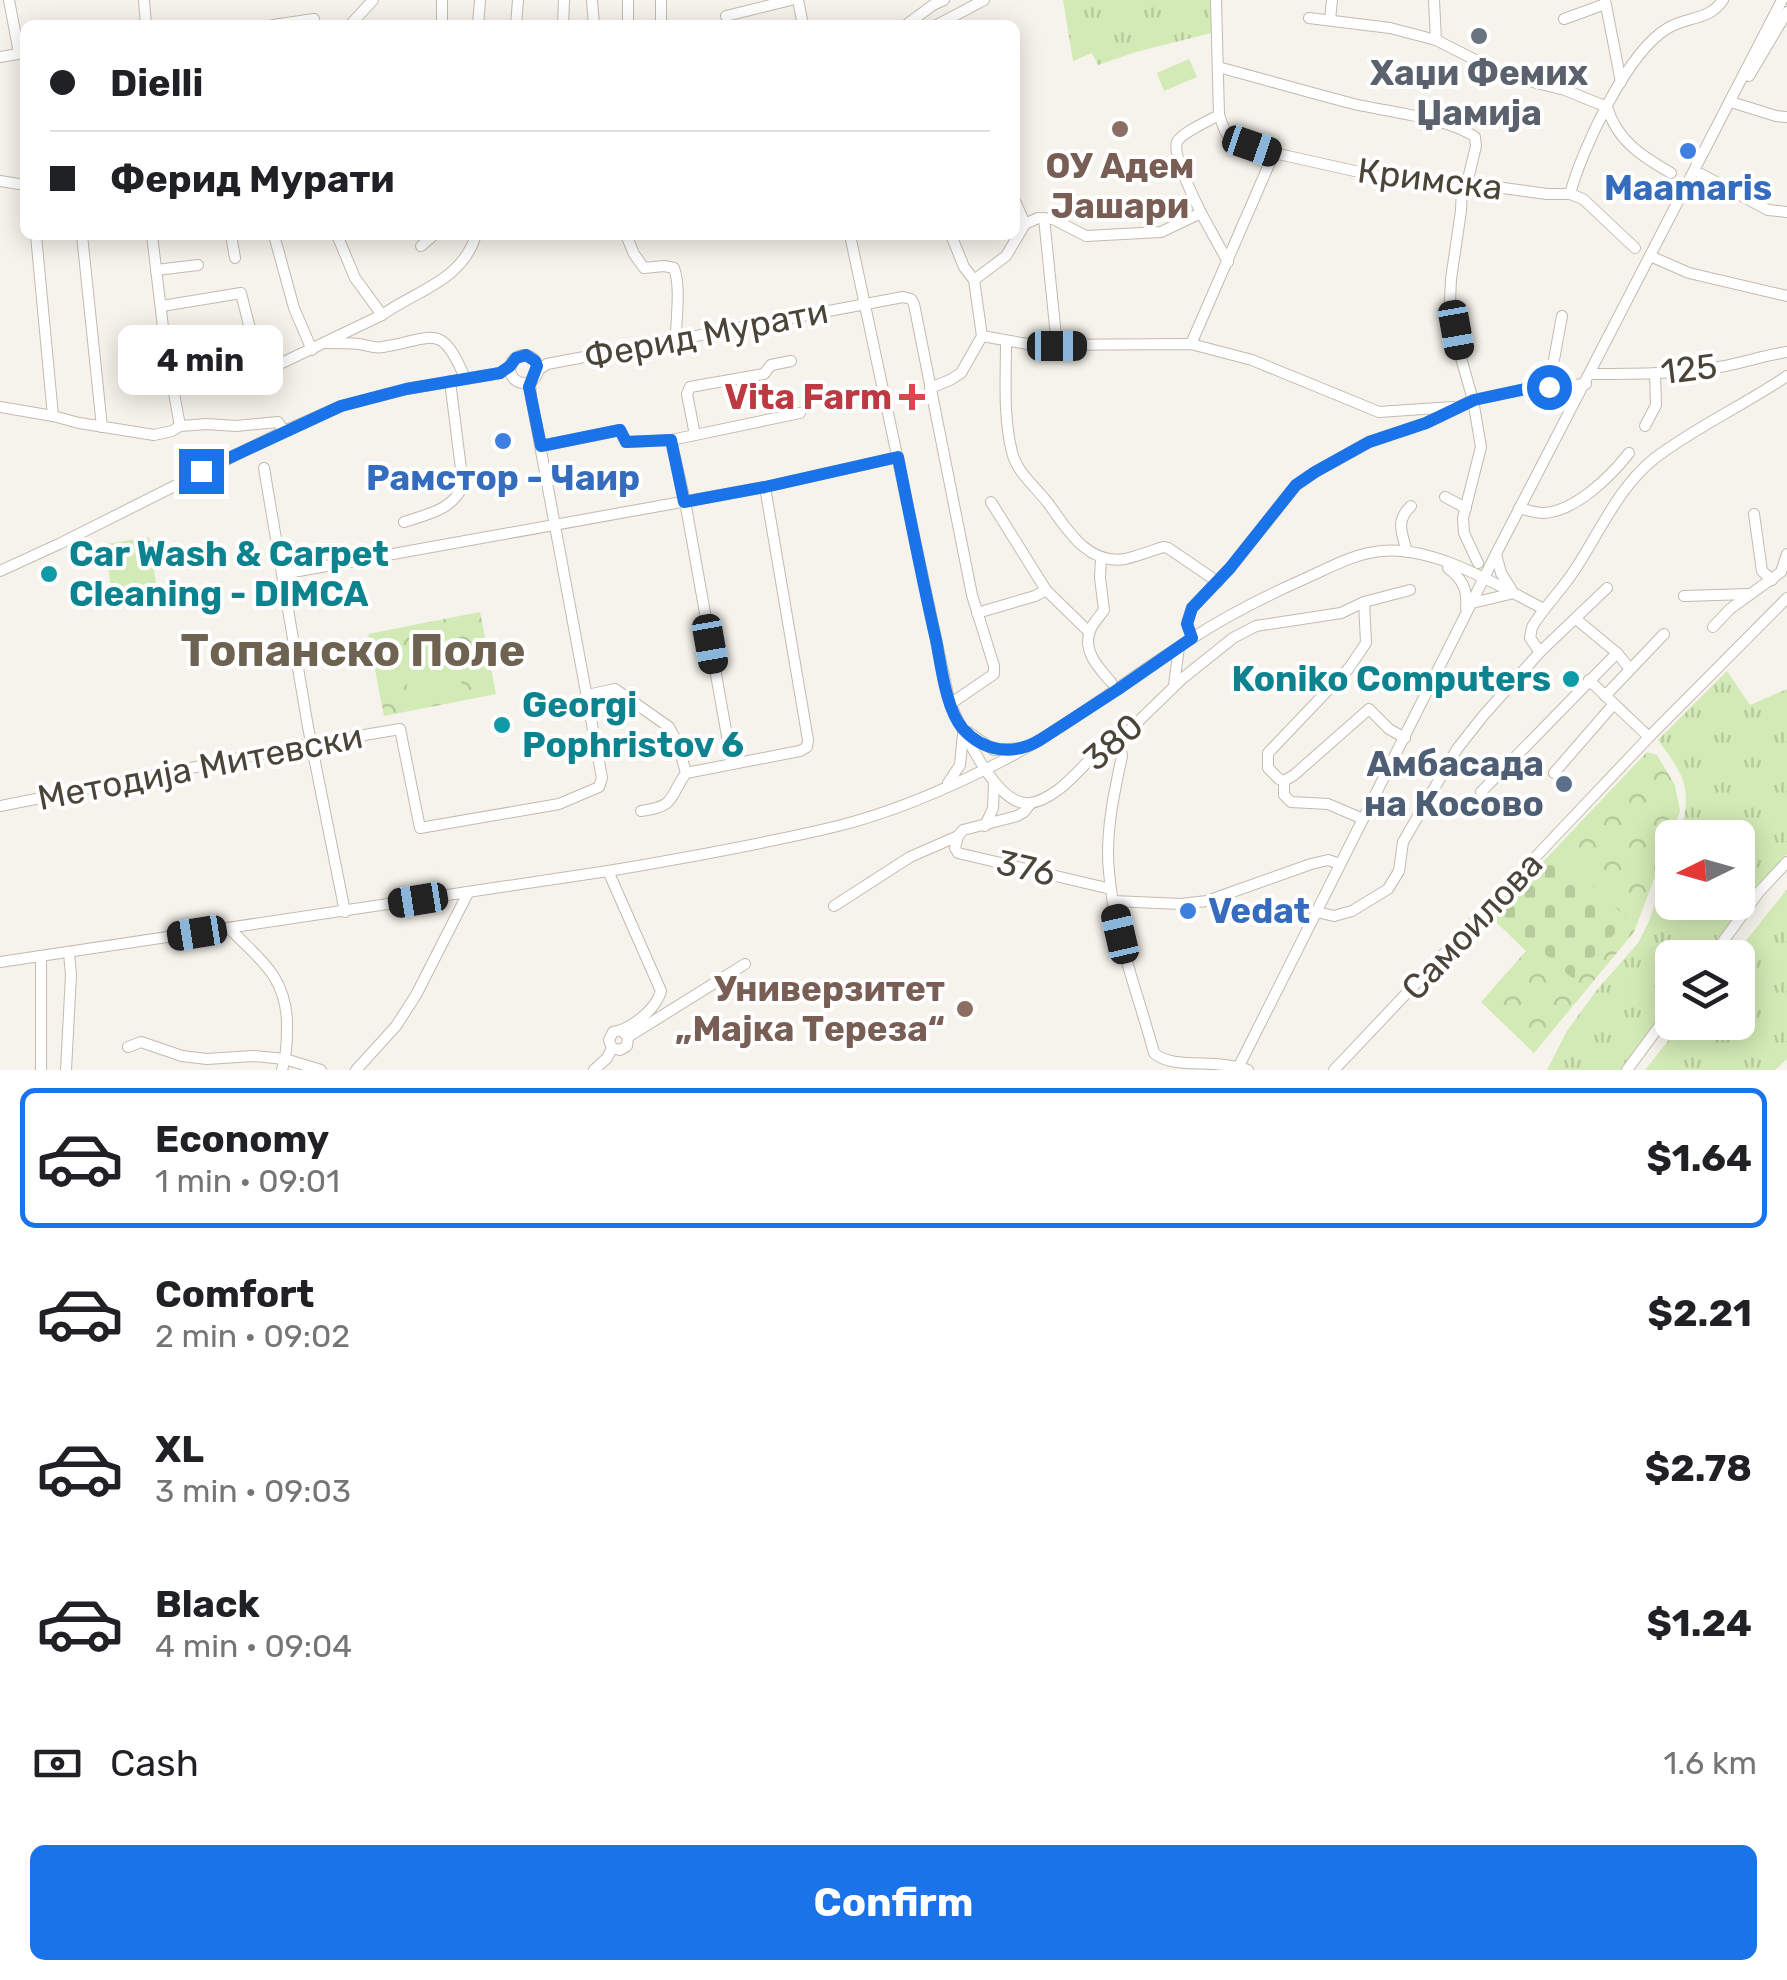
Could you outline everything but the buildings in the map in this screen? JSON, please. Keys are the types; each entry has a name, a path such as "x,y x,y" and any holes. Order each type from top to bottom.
{"street":[{"path":"9,0 20,45"},
{"path":"355,20 373,0"},
{"path":"726,16 794,0"},
{"path":"913,20 944,0"},
{"path":"946,20 984,0"},
{"path":"1216,0 1219,115 1181,137 1176,153 1201,214 1228,262"},
{"path":"1330,20 1332,0"},
{"path":"1434,0 1436,40"},
{"path":"1635,248 1582,199 1570,194 1577,166 1636,59 1668,28 1704,17 1722,0"},
{"path":"1115,744 1122,756 1108,869 1128,964 1158,1060 1176,1070 1241,1069 1519,508 1732,99 1748,77 1768,37 1780,0"},
{"path":"1564,18 1605,2 1621,84"},
{"path":"1768,37 1787,12"},
{"path":"1309,18 1390,28 1436,40 1505,75 1565,90 1607,107 1616,130 1628,143 1641,156 1672,173"},
{"path":"306,20 314,19"},
{"path":"1768,37 1787,23"},
{"path":"1218,67 1449,126 1475,137 1476,146 1464,183 1450,301 1459,351 1474,400 1480,454 1462,518 1464,533 1478,563"},
{"path":"1732,99 1787,117"},
{"name":"Кримска","path":"1219,115 1230,138 1274,153 1395,180 1570,194"},
{"path":"1191,344 1274,153"},
{"path":"1701,174 1768,210 1787,212"},
{"path":"1020,213 1025,224"},
{"path":"1020,232 1025,224 1044,218 1080,234 1095,236 1161,232 1201,214"},
{"path":"1044,218 1057,346"},
{"path":"36,240 53,416"},
{"path":"83,240 102,428"},
{"path":"153,240 180,426"},
{"path":"232,240 235,258"},
{"path":"275,240 294,308 316,346"},
{"path":"340,240 355,278 382,316"},
{"path":"422,246 429,240"},
{"path":"162,306 241,293 265,370 382,316 450,275 465,259 474,240"},
{"path":"628,240 644,268 674,268 678,288 676,339"},
{"path":"851,240 950,704 994,782 1008,797 1031,804"},
{"path":"950,704 994,674 976,612 930,388 961,373 982,336 974,280 953,240"},
{"path":"974,280 1006,256 1016,240"},
{"path":"1650,256 1689,273 1787,296"},
{"path":"156,270 198,265"},
{"name":"Ферид Мурати","path":"515,376 513,360 520,356 526,355 540,365 904,297 913,301 930,388"},
{"path":"1549,387 1562,316"},
{"path":"982,336 1057,346 1191,344 1252,360 1380,425 1459,407"},
{"path":"316,346 363,344 378,349 398,342 436,338 454,352 466,378"},
{"path":"1006,342 1012,452 1017,465 1074,540 1101,557 1121,560 1168,548 1218,582"},
{"name":"125","path":"1192,638 1187,624 1192,608 1218,582 1296,485 1340,458 1380,425 1426,423 1474,400 1525,389 1726,366 1787,352"},
{"path":"694,435 687,394 690,387 764,374 770,365 791,361"},
{"path":"0,571 284,431 357,401 466,378 515,376 540,365"},
{"path":"172,390 222,372"},
{"path":"1644,426 1656,404 1655,374"},
{"path":"515,376 530,396 586,695 615,689 669,727 678,744 686,773 668,804 640,810"},
{"path":"1540,652 1530,634 1544,609 1572,575 1622,494 1652,460 1787,376"},
{"path":"404,522 446,508 458,498 464,485 450,381"},
{"path":"0,406 154,436 180,426 278,422 284,431"},
{"path":"541,446 620,430 626,442 671,440 800,413"},
{"path":"671,440 732,764"},
{"path":"1519,508 1546,513 1566,507 1604,483 1629,453"},
{"path":"282,574 765,487 898,457"},
{"path":"264,468 345,912"},
{"path":"686,773 807,748 765,487"},
{"path":"1445,497 1466,508"},
{"path":"991,502 1046,590 1089,632"},
{"path":"1407,552 1400,519 1410,506"},
{"path":"1754,514 1762,570 1772,580"},
{"path":"0,962 468,893 702,854 842,825 986,769 1030,746 1192,638 1337,564 1382,550 1435,558 1544,609"},
{"path":"1498,550 1501,573 1514,594"},
{"path":"1457,567 1478,563 1498,550"},
{"path":"1713,627 1730,609 1781,572 1787,554"},
{"path":"1101,557 1104,610 1089,632 1090,656 1110,682"},
{"path":"1435,558 1460,577 1467,595 1464,620"},
{"path":"1317,912 1334,916 1352,911 1388,888 1398,872 1404,842 1442,772 1483,716 1540,652 1606,588"},
{"path":"976,612 1046,590"},
{"name":"380","path":"1031,804 1058,790 1108,742 1115,744 1174,686 1233,638 1256,626 1341,613 1364,602 1410,590"},
{"path":"1472,602 1514,594"},
{"path":"1684,596 1749,594"},
{"name":"Самоилова","path":"1334,1070 1649,737 1787,598"},
{"path":"1284,781 1268,768 1268,753 1349,668 1366,643 1364,602"},
{"path":"1576,618 1630,669"},
{"path":"1554,773 1630,669 1664,634"},
{"path":"1174,686 1179,647"},
{"path":"1482,792 1617,654"},
{"path":"1589,680 1649,737"},
{"name":"Методија Митевски","path":"0,806 400,728 420,828 558,804 599,788 602,778 586,695"},
{"path":"1284,781 1369,708 1389,729 1405,738"},
{"path":"963,728 994,750 1030,746"},
{"path":"941,789 956,775 960,765 963,728"},
{"path":"1284,781 1284,795 1291,802 1328,804 1363,820"},
{"name":"376","path":"985,826 994,808 994,782"},
{"name":"376","path":"1031,804 1017,816 963,830 955,848 958,853 1112,894"},
{"name":"376","path":"834,906 910,857 958,836"},
{"path":"1112,894 1160,904 1207,901 1311,864 1328,860 1340,864"},
{"path":"1724,940 1758,892 1787,862"},
{"path":"608,870 661,991 654,1006 625,1034"},
{"path":"356,1070 406,1011 468,893"},
{"path":"228,928 281,986 286,1002 284,1065"},
{"path":"66,1070 69,953"},
{"path":"41,956 41,1070"},
{"path":"594,1070 612,1048 609,1040 613,1032 625,1034 745,964"},
{"path":"1628,1070 1655,1033"},
{"path":"128,1047 141,1042 182,1056 253,1056 321,1070"}],"green space":[{"path":"1063,0 1214,0 1215,32 1098,65 1092,53 1073,61"},
{"path":"1189,59 1197,77 1164,91 1157,73"},
{"path":"149,537 156,583 111,589 105,544"},
{"path":"480,612 496,694 384,716 368,634"},
{"path":"458,664 463,691 410,702 405,674"},
{"path":"1727,671 1750,705 1787,689 1787,854 1755,889 1755,820 1683,820 1686,796 1681,775 1658,740"},
{"path":"1647,752 1657,755 1675,785 1680,811 1677,820 1655,820 1655,877 1634,932 1534,1053 1481,1002 1526,951 1491,917"},
{"path":"1559,854 1628,919 1573,979 1501,915"},
{"path":"1787,889 1787,1059 1775,1070 1645,1070 1669,1040 1755,1040 1755,940 1746,940"},
{"path":"1655,904 1655,920 1732,920 1717,940 1655,940 1655,1024 1622,1070 1547,1070 1567,1031 1638,943"}],"place":[{"name":"Хаџи Фемих Џамија","path":"1479,36"},
{"name":"ОУ Адем Јашари","path":"1120,129"},
{"name":"Maamaris","path":"1688,151"},
{"name":"Vita Farm","path":"912,397"},
{"name":"Рамстор - Чаир","path":"503,441"},
{"name":"Car Wash & Carpet Cleaning - DIMCA","path":"49,574"},
{"name":"Koniko Computers","path":"1571,679"},
{"name":"Georgi Pophristov 6","path":"502,725"},
{"name":"Амбасада на Косово","path":"1564,784"},
{"name":"Vedat","path":"1188,911"},
{"name":"Универзитет „Мајка Тереза“","path":"965,1009"}],"district":[{"name":"Топанско Поле","path":"353,650"}],"route":[{"path":"201,471 341,406 406,389 500,373 513,360 526,355 537,366 529,387 541,446 620,430 626,442 671,440 684,502 898,457 950,704 963,728 988,747 1006,750 1040,740 1192,638 1187,624 1192,608 1230,568 1296,485 1315,472 1369,442 1426,423 1474,400 1549,387"}]}
